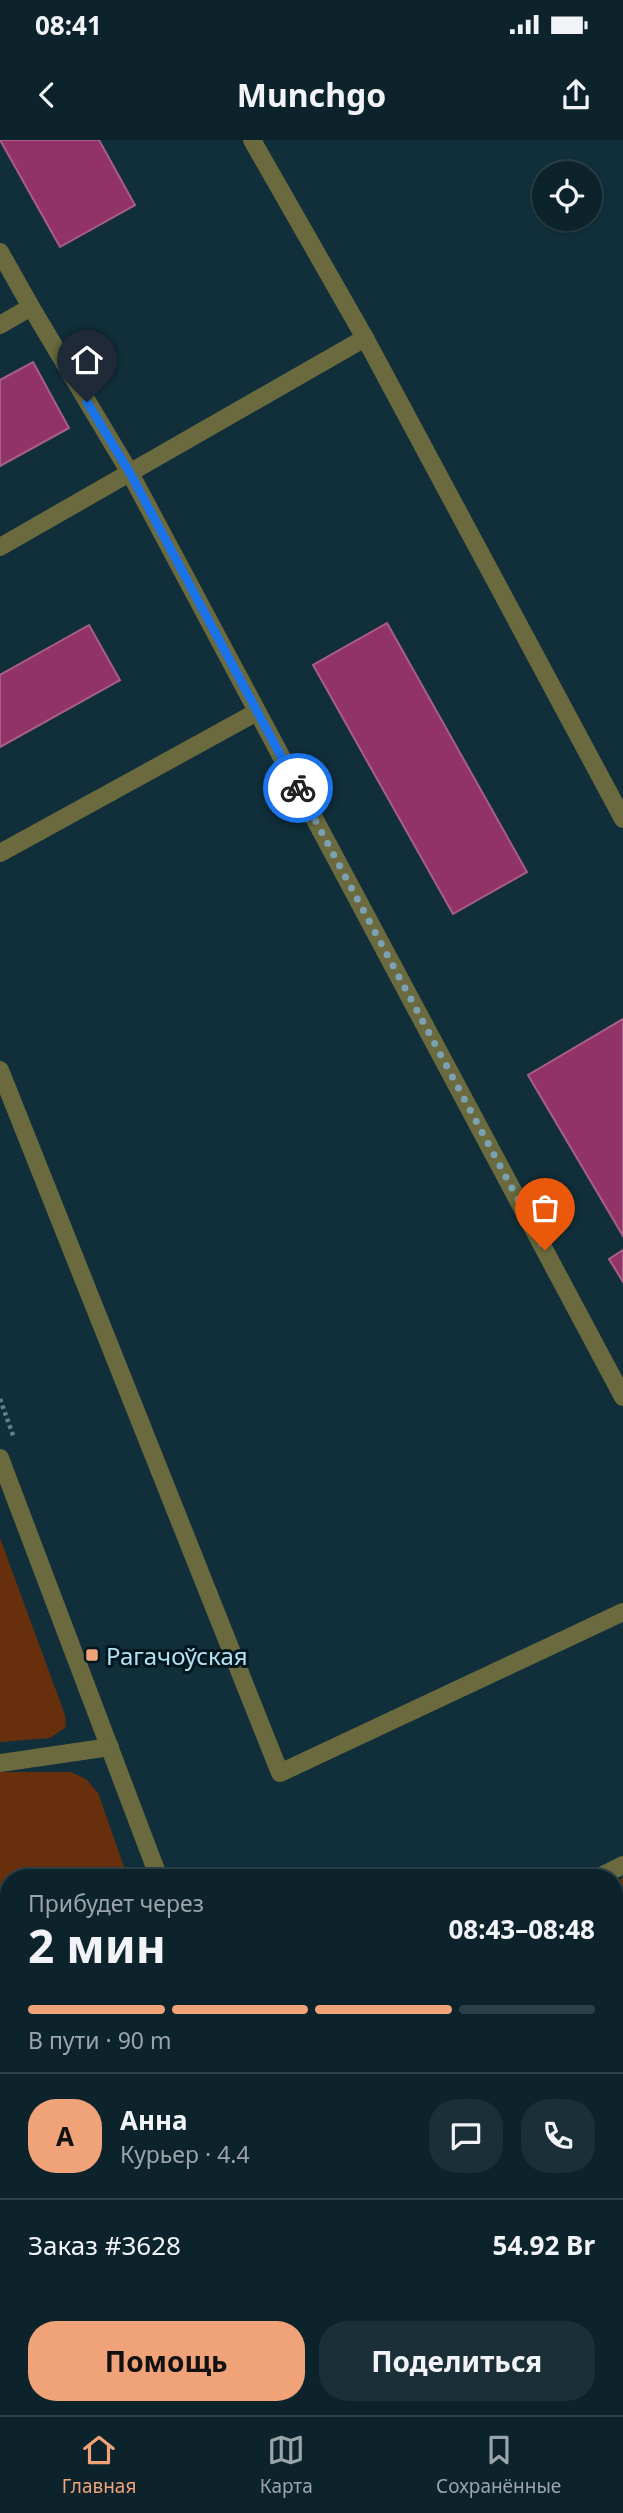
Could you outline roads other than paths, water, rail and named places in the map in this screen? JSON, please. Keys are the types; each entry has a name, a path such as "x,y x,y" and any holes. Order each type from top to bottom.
{"street":[{"path":"252,140 365,338 623,818"},
{"path":"0,252 130,473 623,1397"},
{"path":"0,325 31,307"},
{"path":"0,547 365,338"},
{"path":"0,853 257,712"},
{"path":"0,1070 281,1773 623,1612"},
{"path":"0,1458 156,1869"},
{"path":"0,1763 110,1747"}],"place":[{"name":"Рагачоўская","path":"92,1655"}]}
